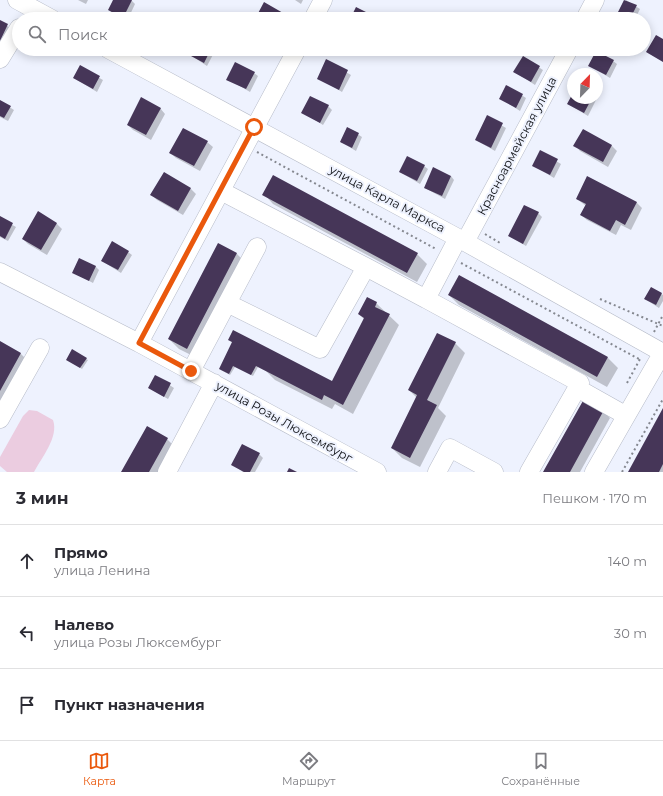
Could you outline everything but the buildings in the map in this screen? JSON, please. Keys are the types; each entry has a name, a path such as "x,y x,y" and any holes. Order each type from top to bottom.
{"street":[{"path":"317,12 323,0"},
{"path":"589,12 596,0"},
{"path":"27,7 37,12"},
{"path":"0,59 12,39"},
{"name":"улица Карла Маркса","path":"121,56 254,127 466,236 663,353"},
{"path":"139,343 293,56"},
{"name":"Красноармейская улица","path":"426,299 466,236 565,56"},
{"path":"220,191 366,266 580,383 530,472"},
{"path":"191,371 256,247"},
{"path":"227,303 320,349 366,266"},
{"name":"улица Розы Люксембург","path":"0,272 139,343 377,472"},
{"path":"0,419 40,348"},
{"path":"594,472 625,415 663,353"},
{"path":"167,472 214,383"},
{"path":"577,388 625,415"},
{"path":"437,472 450,448 494,472"}],"path":[{"path":"466,236 506,247"},
{"path":"598,298 663,326"},
{"path":"622,472 663,400"}],"shaded area":[{"path":"29,410 37,411 53,420 54,433 52,440 34,472 7,472 0,466 0,457 23,416"}],"route":[{"path":"191,371 139,343 254,127"}]}
